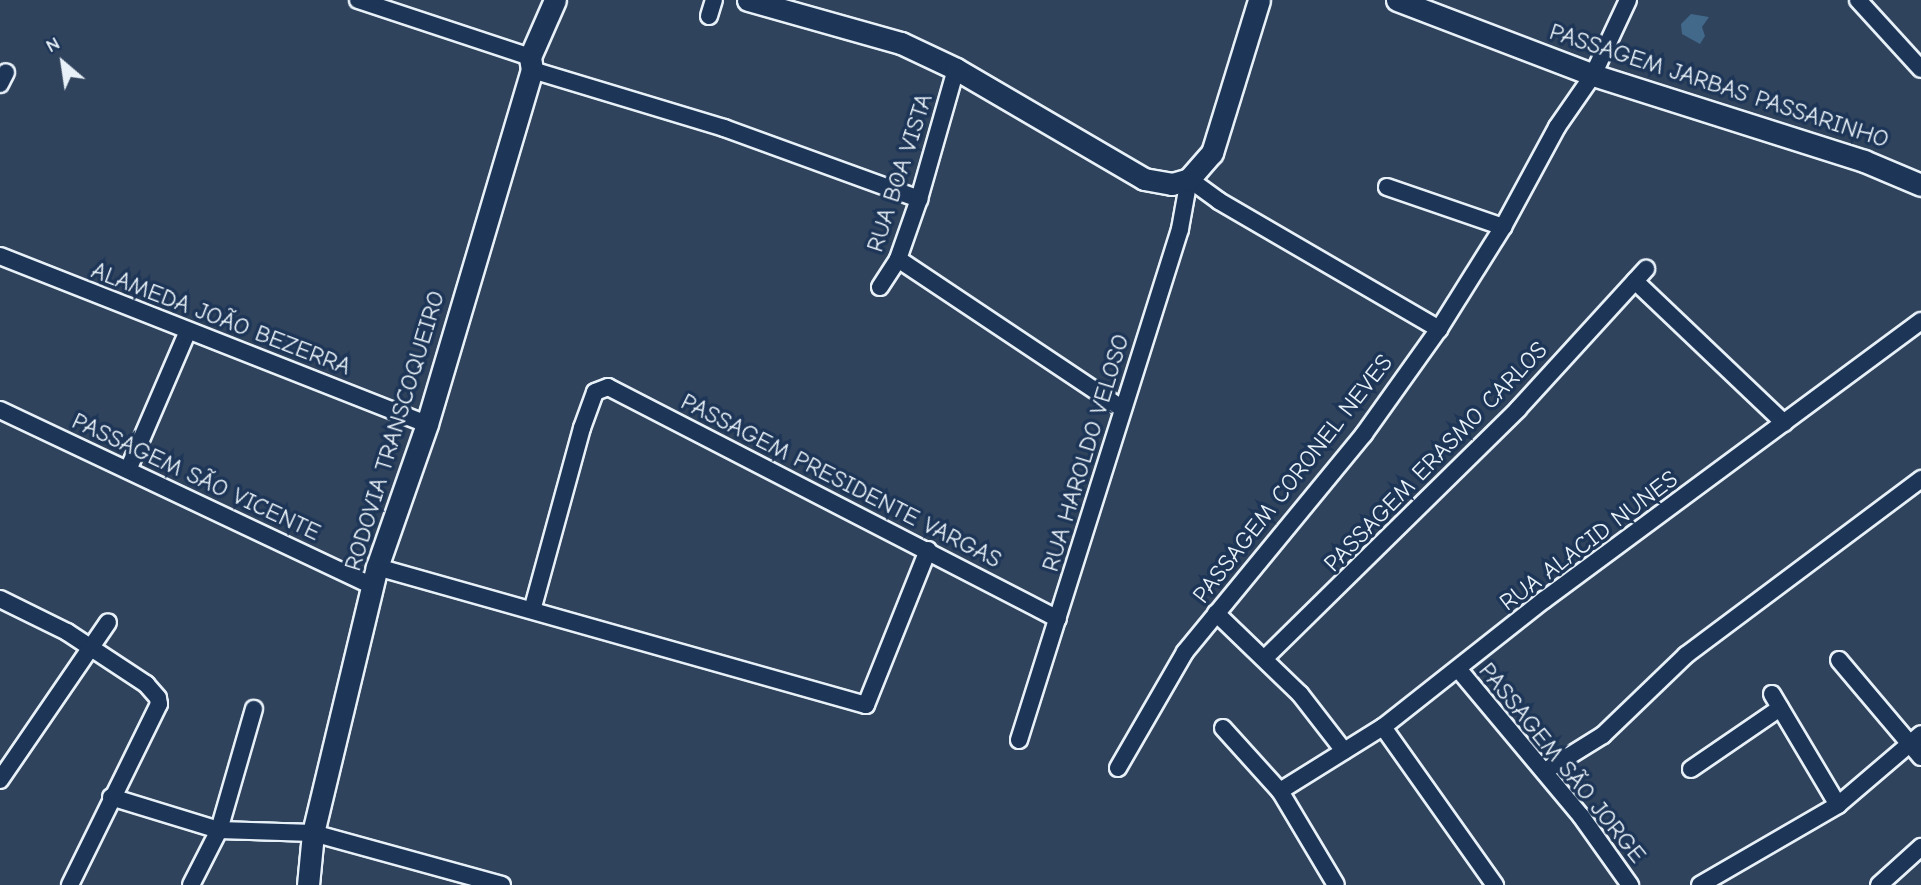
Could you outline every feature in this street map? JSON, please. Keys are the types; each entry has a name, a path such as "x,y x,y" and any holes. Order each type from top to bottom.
{"main road":[{"name":"RODOVIA TRANSCOQUEIRO","path":"308,885 313,833 375,576 427,424 531,63 555,0"},
{"path":"748,0 901,43 956,69 1144,179 1172,184 1189,178 1202,168 1221,131 1259,0"},
{"name":"PASSAGEM JARBAS PASSARINHO","path":"1403,1 1593,75 1914,181 1921,196"}],"street":[{"path":"358,0 919,199"},
{"name":"PASSAGEM CORONEL NEVES","path":"1118,768 1185,652 1364,435 1439,328 1503,227 1558,127 1593,75 1628,0"},
{"path":"1858,0 1921,69"},
{"name":"RUA BOA VISTA","path":"880,287 898,259 919,199 956,69"},
{"path":"1189,178 1219,201 1439,328"},
{"name":"RUA HAROLDO VELOSO","path":"1020,740 1180,229 1189,178"},
{"path":"1387,187 1503,227"},
{"name":"ALAMEDA JOÃO BEZERRA","path":"0,256 427,424"},
{"path":"898,259 1123,409"},
{"name":"PASSAGEM ERASMO CARLOS","path":"1265,658 1452,476 1640,275 1784,423"},
{"name":"RUA ALACID NUNES","path":"1280,791 1382,727 1544,600 1921,321"},
{"path":"128,470 188,331"},
{"name":"PASSAGEM PRESIDENTE VARGAS","path":"533,607 582,428 601,388 617,390 1058,620"},
{"name":"PASSAGEM SÃO VICENTE","path":"0,410 128,470 375,576"},
{"path":"1545,771 1603,734 1686,655 1921,479"},
{"path":"375,576 533,607 866,705 928,551"},
{"path":"0,599 67,632 146,684 159,704 70,885"},
{"path":"1216,613 1265,658 1315,711 1344,751"},
{"path":"0,780 88,647 108,622"},
{"path":"1700,885 1838,805 1917,746 1839,660"},
{"name":"PASSAGEM SÃO JORGE","path":"1458,670 1545,771 1630,885"},
{"path":"1691,769 1776,701 1838,805"},
{"path":"191,885 219,830 254,709"},
{"path":"1382,727 1495,885"},
{"path":"1223,728 1280,791 1336,885"},
{"path":"111,797 219,830 313,833 502,885"},
{"path":"1879,885 1921,847"}],"water":[{"path":"1691,14 1709,17 1702,27 1705,36 1700,44 1682,34 1681,24"}]}
